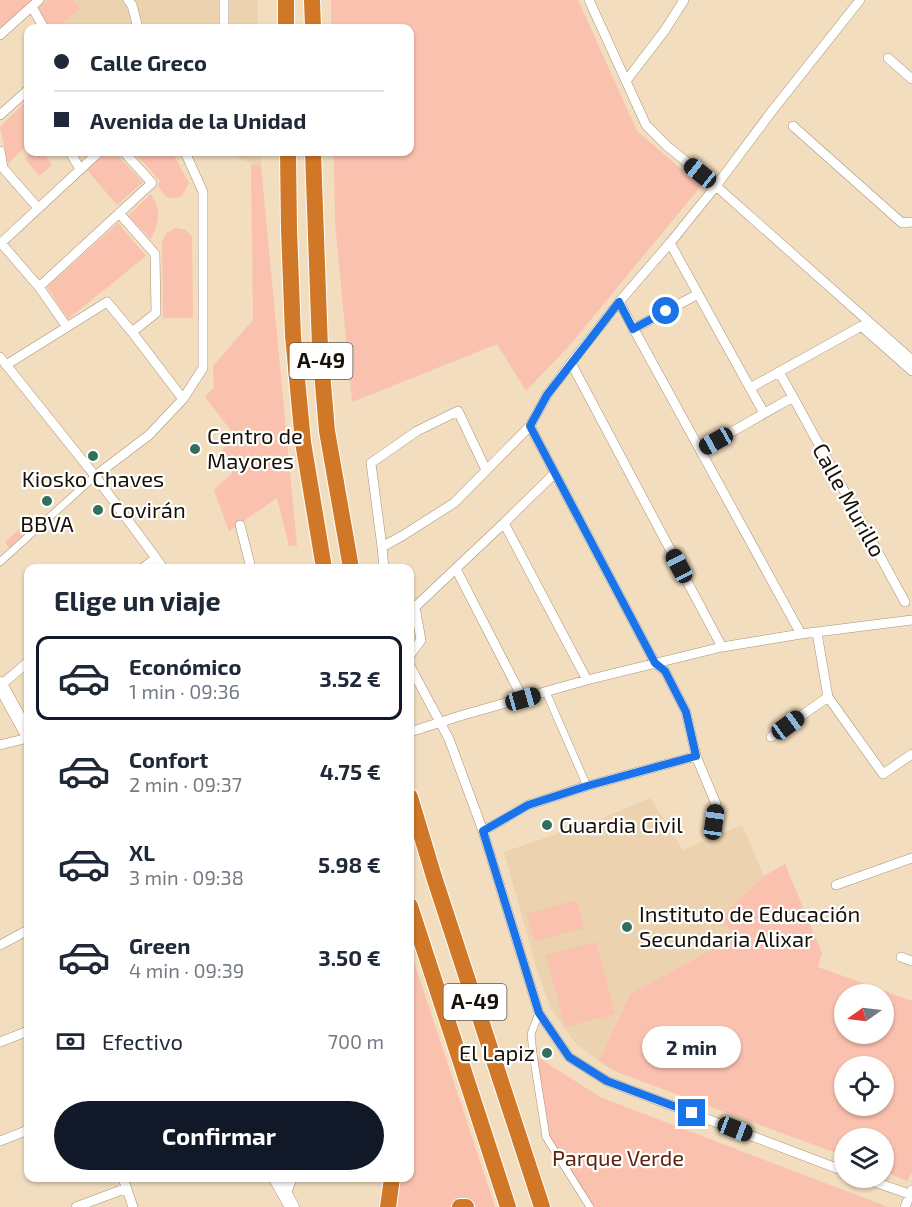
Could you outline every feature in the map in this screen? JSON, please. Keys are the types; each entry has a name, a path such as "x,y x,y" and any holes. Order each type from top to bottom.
{"highway":[{"path":"286,0 286,24"},
{"path":"312,0 313,24"},
{"name":"A-49","path":"288,156 293,336 303,442 323,564"},
{"name":"A-49","path":"313,156 320,348 327,431 350,564"},
{"name":"A-49","path":"414,810 542,1207"},
{"name":"A-49","path":"414,918 508,1207"},
{"path":"386,1207 391,1183"},
{"path":"460,1207 466,1207"}],"main road":[{"path":"0,684 24,729"},
{"path":"278,1182 289,1201"}],"street":[{"path":"128,0 132,5 137,24"},
{"path":"224,0 224,24"},
{"path":"589,0 646,125 667,146 716,186 865,324 912,371"},
{"path":"626,81 684,0"},
{"path":"382,547 454,503 530,426 547,395 571,363 716,186 860,0"},
{"path":"1,32 35,3 43,24"},
{"path":"888,58 912,79"},
{"path":"0,115 24,94"},
{"path":"792,126 902,223 912,222"},
{"path":"0,151 3,168 38,208"},
{"path":"72,156 80,169"},
{"path":"67,327 39,287 0,243 95,156"},
{"path":"39,287 152,183 128,156"},
{"path":"0,562 95,476 149,435 183,399 203,368 203,192 187,156"},
{"path":"119,213 155,254 156,313 132,332"},
{"path":"670,243 764,413"},
{"path":"633,329 698,294"},
{"path":"160,564 95,476 3,361 67,327 107,302 183,399"},
{"path":"619,302 801,634"},
{"path":"865,324 912,360"},
{"path":"750,388 865,324"},
{"path":"571,363 722,647"},
{"name":"Calle Murillo","path":"779,372 905,603"},
{"path":"699,450 793,397"},
{"path":"384,564 371,463 417,430 458,411 486,470"},
{"path":"530,426 655,663 665,671 686,712 696,756 716,804 714,822"},
{"path":"414,650 421,640 415,607 555,473"},
{"path":"504,523 587,680"},
{"path":"240,525 250,564"},
{"path":"148,564 156,558"},
{"path":"456,569 523,699"},
{"path":"414,731 587,680 722,647 912,620"},
{"path":"818,633 828,697 883,774 912,754"},
{"path":"0,684 24,665"},
{"path":"414,674 449,739 483,831 539,1013 569,1057 607,1081 834,1167"},
{"path":"546,692 587,786"},
{"path":"771,737 828,697"},
{"path":"0,745 24,737"},
{"path":"483,831 528,805 696,756"},
{"path":"836,885 912,858"},
{"path":"0,945 24,932"},
{"path":"901,957 912,961"},
{"path":"539,1013 531,1034 546,1137 590,1207"},
{"path":"0,1042 24,1033"},
{"path":"0,1141 24,1132"},
{"path":"125,1182 133,1207"},
{"path":"289,1201 291,1182"},
{"path":"76,1207 127,1188"},
{"path":"894,1188 911,1193 905,1207"}],"shaded area":[{"path":"39,0 257,0 258,24 41,24 31,7"},
{"path":"232,156 261,156 261,166"},
{"name":"Instituto de Educación Secundaria Alixar","path":"650,798 683,850 742,825 764,876 721,917 735,937 630,994 599,1061 577,1045 551,1009 537,969 504,852 603,818"}],"green space":[{"path":"0,0 38,0 4,31 0,27"},
{"path":"49,0 73,0 80,8 62,24 47,24 38,10"},
{"path":"331,0 578,0 637,131 701,186 569,346 526,391 497,344 352,402 335,222 334,156 414,156 414,24 331,24"},
{"path":"24,103 24,148 8,164 0,127"},
{"path":"28,156 46,156 52,165 39,176 25,159"},
{"path":"103,156 118,156 143,182 117,205 87,170"},
{"path":"138,156 174,156 189,183 182,196 171,198 163,193 158,185 160,181"},
{"path":"251,164 261,166 297,546 289,546 277,498 229,531 214,490 232,473 222,450 235,436 205,397 214,387 213,366 253,320"},
{"path":"151,194 157,206 158,216 151,239 128,216"},
{"path":"118,223 146,256 68,319 47,287"},
{"path":"176,228 186,230 192,237 193,318 163,318 162,243 166,233"},
{"path":"29,520 38,532 14,554 5,542"},
{"path":"785,864 822,953 818,967 865,984 834,984 834,1044 894,1044 894,994 912,1001 912,1172 907,1181 894,1175 894,1128 834,1128 834,1152 622,1074 599,1061 630,994 735,937 721,917 764,876"},
{"path":"576,900 584,928 534,941 527,914"},
{"path":"596,942 615,1014 565,1027 546,955"},
{"path":"414,962 495,1207 395,1207 398,1182 414,1182"},
{"name":"Parque Verde","path":"533,1054 600,1097 888,1207 590,1207 546,1137"}],"place":[{"name":"Centro de Mayores","path":"195,449"},
{"name":"Kiosko Chaves","path":"93,456"},
{"name":"BBVA","path":"47,501"},
{"name":"Covirán","path":"98,510"},
{"name":"Guardia Civil","path":"547,825"},
{"name":"Instituto de Educación Secundaria Alixar","path":"627,927"},
{"name":"El Lapiz","path":"547,1053"}],"route":[{"path":"666,311 633,329 619,302 547,395 530,426 655,663 665,671 686,712 696,756 528,805 483,831 539,1013 569,1057 607,1081 692,1113"}]}
